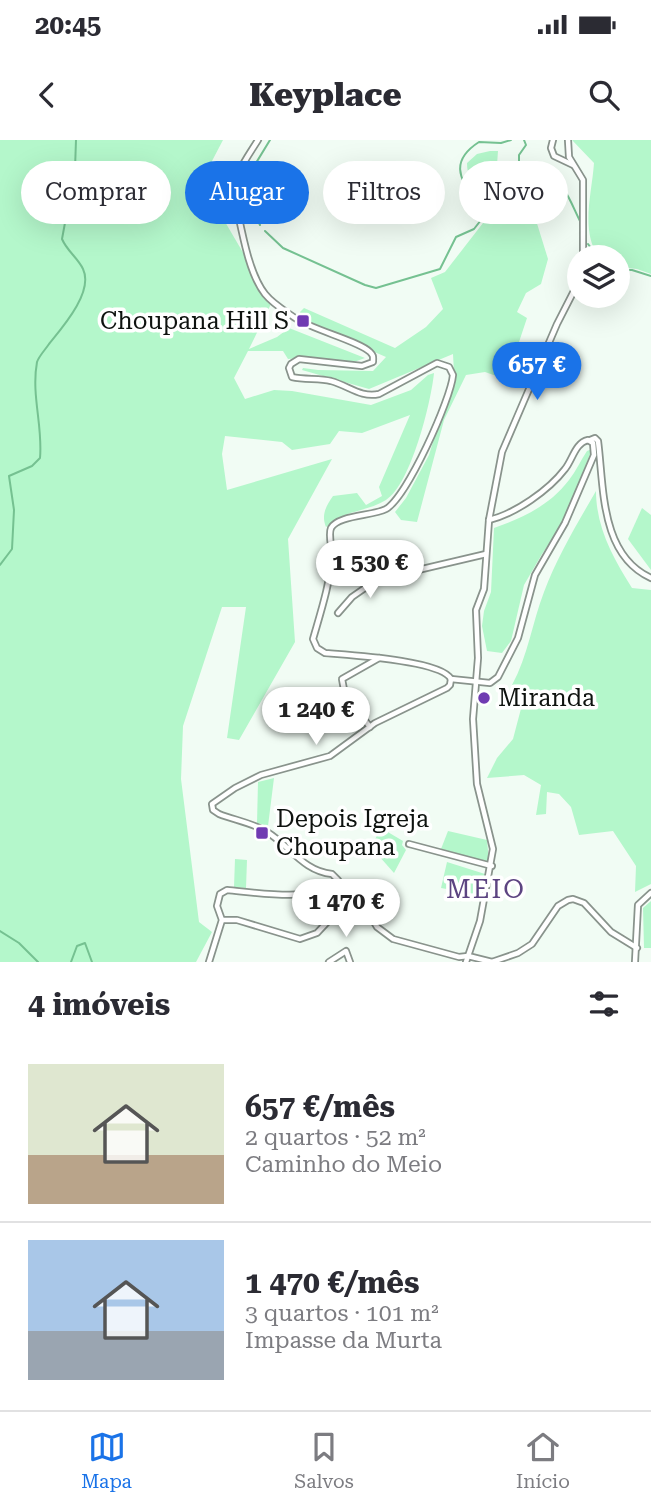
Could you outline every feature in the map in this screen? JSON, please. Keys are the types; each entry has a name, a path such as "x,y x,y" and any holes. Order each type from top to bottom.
{"street":[{"path":"258,140 238,173 234,195 252,265 261,288 272,302 298,320 361,346 373,357 373,362 362,366 299,359 289,368 292,377 330,381 365,395 372,395 379,394 437,363 449,367 453,375 419,464 405,490 388,508 349,518 333,525 330,531 332,551 329,585 313,639 317,648 325,653 380,657 444,671 451,679 490,683 496,680 518,638 535,575 565,523 594,455 595,445 590,440"},
{"path":"553,140 551,148 554,156 573,165"},
{"path":"568,140 569,157 583,180 583,245"},
{"path":"467,959 480,921 493,849 477,785 473,719 478,657 476,610 484,589 489,520 502,452 567,304"},
{"path":"489,520 510,513 532,498 565,470 580,444 595,438 598,441 604,503 609,525 634,567 651,578"},
{"path":"338,613 352,597 388,572 401,574 486,554"},
{"path":"345,695 342,679 380,657"},
{"path":"209,962 222,920 217,897 227,890 294,895 324,890 338,880 332,874 304,864 266,831 219,814 213,810 212,804 261,775 330,756 396,711 447,688 451,679"},
{"path":"352,710 359,713 370,727"},
{"path":"409,844 492,866"},
{"path":"635,962 638,905 651,893"},
{"path":"222,920 237,920 300,939 317,933 344,904 355,901 364,905 377,927 393,939 467,959 492,962 518,953 532,944 558,906 573,900 584,903 611,932 637,948"},
{"path":"330,962 346,951 350,962"}],"green space":[{"path":"0,140 223,140 212,161 185,161 185,224 226,224 272,302 249,349 277,337 289,328 365,358 354,362 313,357 288,359 283,351 248,351 234,378 245,399 274,390 371,405 411,390 434,373 429,403 411,461 395,491 381,503 345,515 326,527 325,511 333,496 357,493 366,505 382,496 379,487 410,415 362,433 339,431 330,444 292,450 282,442 225,436 222,454 227,490 332,459 288,539 295,642 239,740 227,738 246,607 222,607 183,726 181,779 199,922 212,932 196,962 0,962"},
{"path":"572,140 651,140 651,274 630,268 630,245 592,245 589,224 594,163"},
{"path":"498,151 497,161 469,161 477,154"},
{"path":"482,224 537,224 548,259 541,284 526,293 517,312 527,318 517,348 525,373 522,385 485,372 466,375 444,420 417,522 401,520 395,512 406,498 429,455 454,373 453,354 369,389 302,370 373,371 386,357 303,321 300,312 304,308 395,348 426,327 443,309 431,278 445,272"},
{"path":"592,449 564,522 524,585 511,641 502,653 487,651 482,626 491,592 494,528 545,504 562,489 587,451"},
{"path":"596,491 602,530 618,565 632,588 651,590 651,884 635,892 636,866 613,831 579,835 571,807 559,794 547,792 546,814 536,815 541,785 524,775 487,778 497,758 513,739 523,701 512,685 522,663 544,592 561,553"},
{"path":"642,508 651,515 651,570 628,539"},
{"path":"274,778 268,826 257,823 258,782"},
{"path":"381,828 403,841 402,845 406,850 394,873 371,847"},
{"path":"448,831 487,840 489,862 441,849"},
{"path":"235,859 247,860 246,888 234,887"},
{"path":"447,862 485,874 480,895 441,888"},
{"path":"651,901 651,948 644,948 643,908"}],"waterway":[{"path":"0,565 12,549 14,510 9,476 32,466 40,458 35,386 37,362 75,309 84,288 83,269 62,239 75,169 76,140"},
{"path":"260,225 242,186 270,140"},
{"path":"265,231 283,248 376,288 440,269 456,237 474,229 481,220 480,211 461,173 461,163 466,153 479,142 501,143 511,140"},
{"path":"524,140 526,145 519,155 519,164 553,178 567,195 581,223"},
{"path":"630,270 651,276"},
{"path":"0,931 19,943 38,962"},
{"path":"71,962 77,946 85,943 92,962"}],"place":[{"name":"Choupana Hill S","path":"303,321"},
{"name":"Miranda","path":"484,698"},
{"name":"Depois Igreja Choupana","path":"262,833"}],"district":[{"name":"MEIO","path":"486,889"}]}
